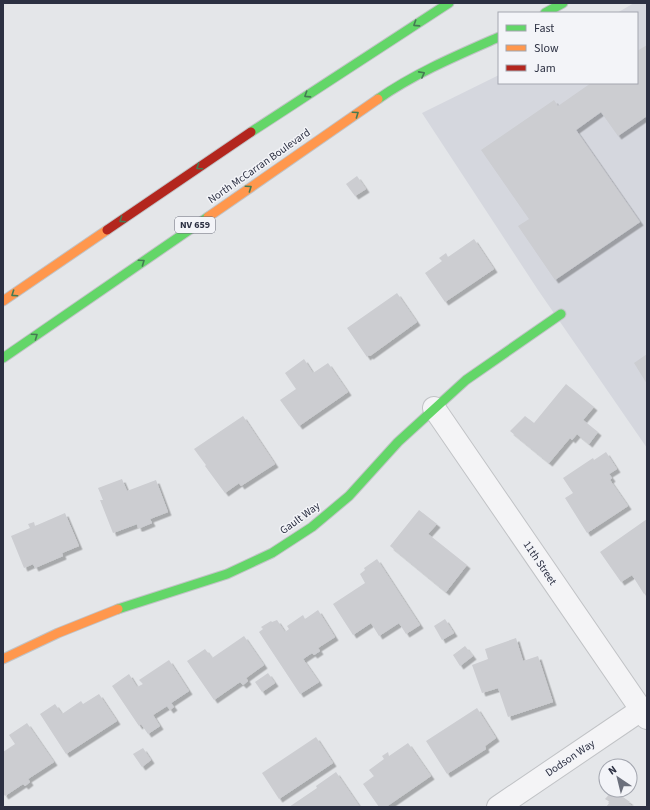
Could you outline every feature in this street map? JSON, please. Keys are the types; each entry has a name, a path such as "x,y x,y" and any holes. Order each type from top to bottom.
{"main road":[{"path":"3,301 241,138 449,3"},
{"path":"547,12 563,3"},
{"name":"North McCarran Boulevard","path":"3,358 388,92 449,59 498,37"},
{"name":"Gault Way","path":"3,659 58,633 126,606 227,574 272,553 312,527 349,496 398,442 466,380 561,314"}],"street":[{"name":"11th Street","path":"434,408 644,714"},
{"name":"Dodson Way","path":"498,807 644,714"}],"shaded area":[{"path":"634,3 647,3 647,448 538,290 422,113 498,75 498,84 638,84 638,12 619,12"}],"building":[{"path":"647,45 647,116 618,136 601,112 576,130 640,222 555,280 518,226 529,219 481,150 554,100 558,106 590,84 638,84 638,50"},
{"path":"357,176 366,189 355,196 346,184"},
{"path":"474,239 494,269 445,302 425,273 442,261 439,258 446,253 448,257"},
{"path":"397,293 417,322 367,357 347,328"},
{"path":"647,354 647,384 634,363"},
{"path":"304,359 313,373 328,363 348,392 299,426 280,400 296,389 285,373"},
{"path":"566,384 594,407 583,420 598,432 589,444 577,434 572,440 570,438 549,463 510,431 525,416 534,423"},
{"path":"243,416 275,464 241,486 239,483 225,493 194,449"},
{"path":"606,452 617,469 609,474 612,478 610,480 628,506 587,533 565,498 573,493 563,478 593,458 594,460"},
{"path":"122,479 127,491 156,480 168,512 150,519 152,523 140,528 138,528 137,524 113,533 100,500 103,500 98,488"},
{"path":"419,510 437,524 428,534 467,565 446,592 390,546"},
{"path":"65,513 79,546 62,553 63,556 35,568 33,564 24,568 11,536 30,528 28,524 34,522 35,526"},
{"path":"647,519 647,592 644,594 632,575 621,582 600,552"},
{"path":"377,559 420,625 406,634 399,623 379,636 371,623 353,635 333,604 365,583 360,574 365,570 364,568"},
{"path":"318,610 335,637 318,648 320,651 314,655 312,653 303,659 319,682 300,694 259,632 263,629 261,627 271,621 277,620 285,632 289,629 287,626 303,615 305,619"},
{"path":"445,619 454,633 442,640 434,626"},
{"path":"244,636 264,665 246,678 248,681 243,685 240,682 214,700 187,661 205,649 212,658"},
{"path":"516,638 523,661 538,656 553,702 508,717 498,688 482,693 472,665 488,659 485,649"},
{"path":"465,646 473,656 460,666 453,655"},
{"path":"169,660 189,691 171,703 174,707 170,710 167,706 153,715 160,726 148,734 141,724 139,726 112,686 129,674 137,687 143,684 139,680"},
{"path":"268,673 275,683 262,692 255,682"},
{"path":"99,694 117,721 66,754 40,714 55,704 62,714 81,701 83,704"},
{"path":"477,708 496,738 485,746 486,749 447,774 426,741"},
{"path":"27,723 54,762 28,779 30,782 25,786 23,784 5,796 3,793 3,752 15,744 9,735"},
{"path":"316,737 333,763 279,799 262,773"},
{"path":"408,743 431,776 386,807 379,807 363,784 374,776 369,770 384,759 382,756 388,752 389,756"},
{"path":"143,748 151,760 142,767 133,754"},
{"path":"336,772 360,807 289,807 317,788 316,786"},
{"path":"624,798 634,807 606,807 610,802 605,799"}],"traffic: fast":[{"path":"251,132 449,3"},
{"path":"547,12 563,3"},
{"path":"378,99 422,73 498,37"},
{"path":"3,358 208,217"},
{"path":"118,609 227,574 272,553 312,527 349,496 398,442 466,380 561,314"}],"traffic: slow":[{"path":"208,217 378,99"},
{"path":"3,301 107,230"},
{"path":"3,659 58,633 118,609"}],"traffic: jam":[{"path":"107,230 251,132"}]}
